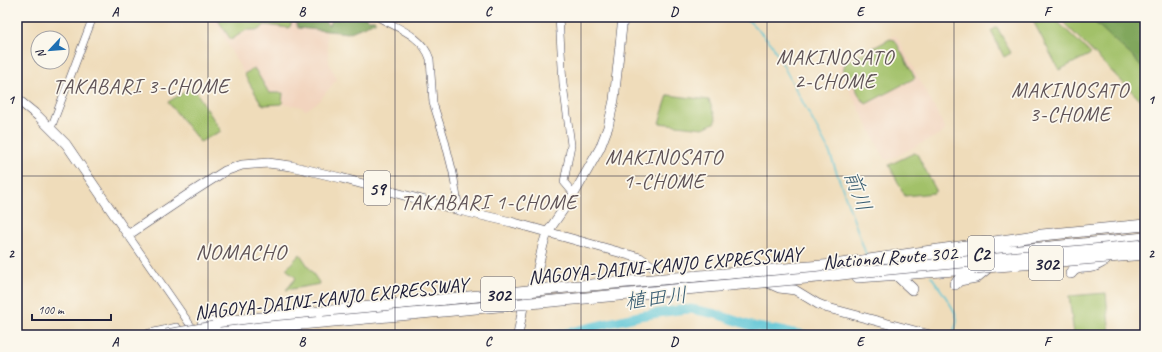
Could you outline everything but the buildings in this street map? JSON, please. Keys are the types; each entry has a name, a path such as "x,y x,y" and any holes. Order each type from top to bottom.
{"highway":[{"name":"National Route 302","path":"150,335 191,326 531,291 848,263 1042,235 1145,225"},
{"path":"817,274 1003,244 1145,230"},
{"name":"NAGOYA-DAINI-KANJO EXPRESSWAY","path":"205,335 268,327 817,274 1145,238"},
{"name":"NAGOYA-DAINI-KANJO EXPRESSWAY","path":"166,335 267,320 713,278 868,271 1145,245"},
{"path":"817,274 1005,267 1145,254"},
{"name":"National Route 302","path":"231,335 437,314 770,284 909,273 1145,258"},
{"path":"1071,273 1074,269 1094,266 1105,260"},
{"path":"955,284 959,280 976,277 988,268"},
{"path":"896,274 912,289"}],"main road":[{"path":"521,333 526,307 548,233 574,194 600,148 611,116 624,17"},
{"path":"17,99 51,128 66,144 128,235"},
{"name":"59","path":"128,235 225,171 242,165 268,163 291,166 341,178 459,210 511,222 640,258 653,267"},
{"path":"640,258 643,265 640,268"},
{"path":"770,284 779,288 795,290 818,304 828,308 930,335"}],"street":[{"path":"51,128 93,17"},
{"path":"378,17 414,37 426,48 430,59 434,103 449,159 459,210"},
{"path":"559,17 563,84 571,145 564,182 574,194"},
{"path":"128,235 191,326 201,335"}],"shaded area":[{"path":"210,17 293,17 298,28 326,31 329,63 337,79 318,102 306,110 299,106 282,104 283,93 269,93 255,69 244,74 218,27"},
{"path":"894,36 897,37 945,128 944,132 889,160 885,159 838,68 839,65"}],"green space":[{"path":"216,17 291,17 293,21 289,28 265,25 259,30 246,30 231,40"},
{"path":"293,17 322,18 328,25 333,17 366,17 368,20 375,20 375,22 348,33 298,28"},
{"path":"1031,17 1053,17 1091,54 1059,70"},
{"path":"1058,17 1145,17 1145,105"},
{"path":"1089,17 1145,17 1145,70 1134,58"},
{"path":"997,27 1011,53 1004,57 991,31"},
{"path":"890,39 895,40 915,78 866,104 864,100 862,101 852,81 849,82 843,71 845,63"},
{"path":"255,69 269,93 283,93 282,104 264,105 261,103 244,74"},
{"path":"193,87 221,131 200,142 168,102"},
{"path":"668,95 709,100 716,119 714,123 703,128 659,123"},
{"path":"914,153 917,154 936,190 934,193 905,196 889,165"},
{"path":"300,254 320,284 286,290 296,278 286,269"},
{"path":"1106,293 1110,335 1074,335 1069,296"}],"waterway":[{"name":"前川","path":"742,17 749,21 771,43 829,151 867,257"},
{"name":"前川","path":"931,276 954,310 957,320 952,335"},
{"name":"植田川","path":"558,335 639,316 691,309 716,314 751,326 805,335"}],"district":[{"name":"MAKINOSATO 2-CHOME","path":"835,69"},
{"name":"TAKABARI 3-CHOME","path":"141,86"},
{"name":"MAKINOSATO 3-CHOME","path":"1070,102"},
{"name":"MAKINOSATO 1-CHOME","path":"664,169"},
{"name":"TAKABARI 1-CHOME","path":"489,202"},
{"name":"NOMACHO","path":"241,251"}]}
